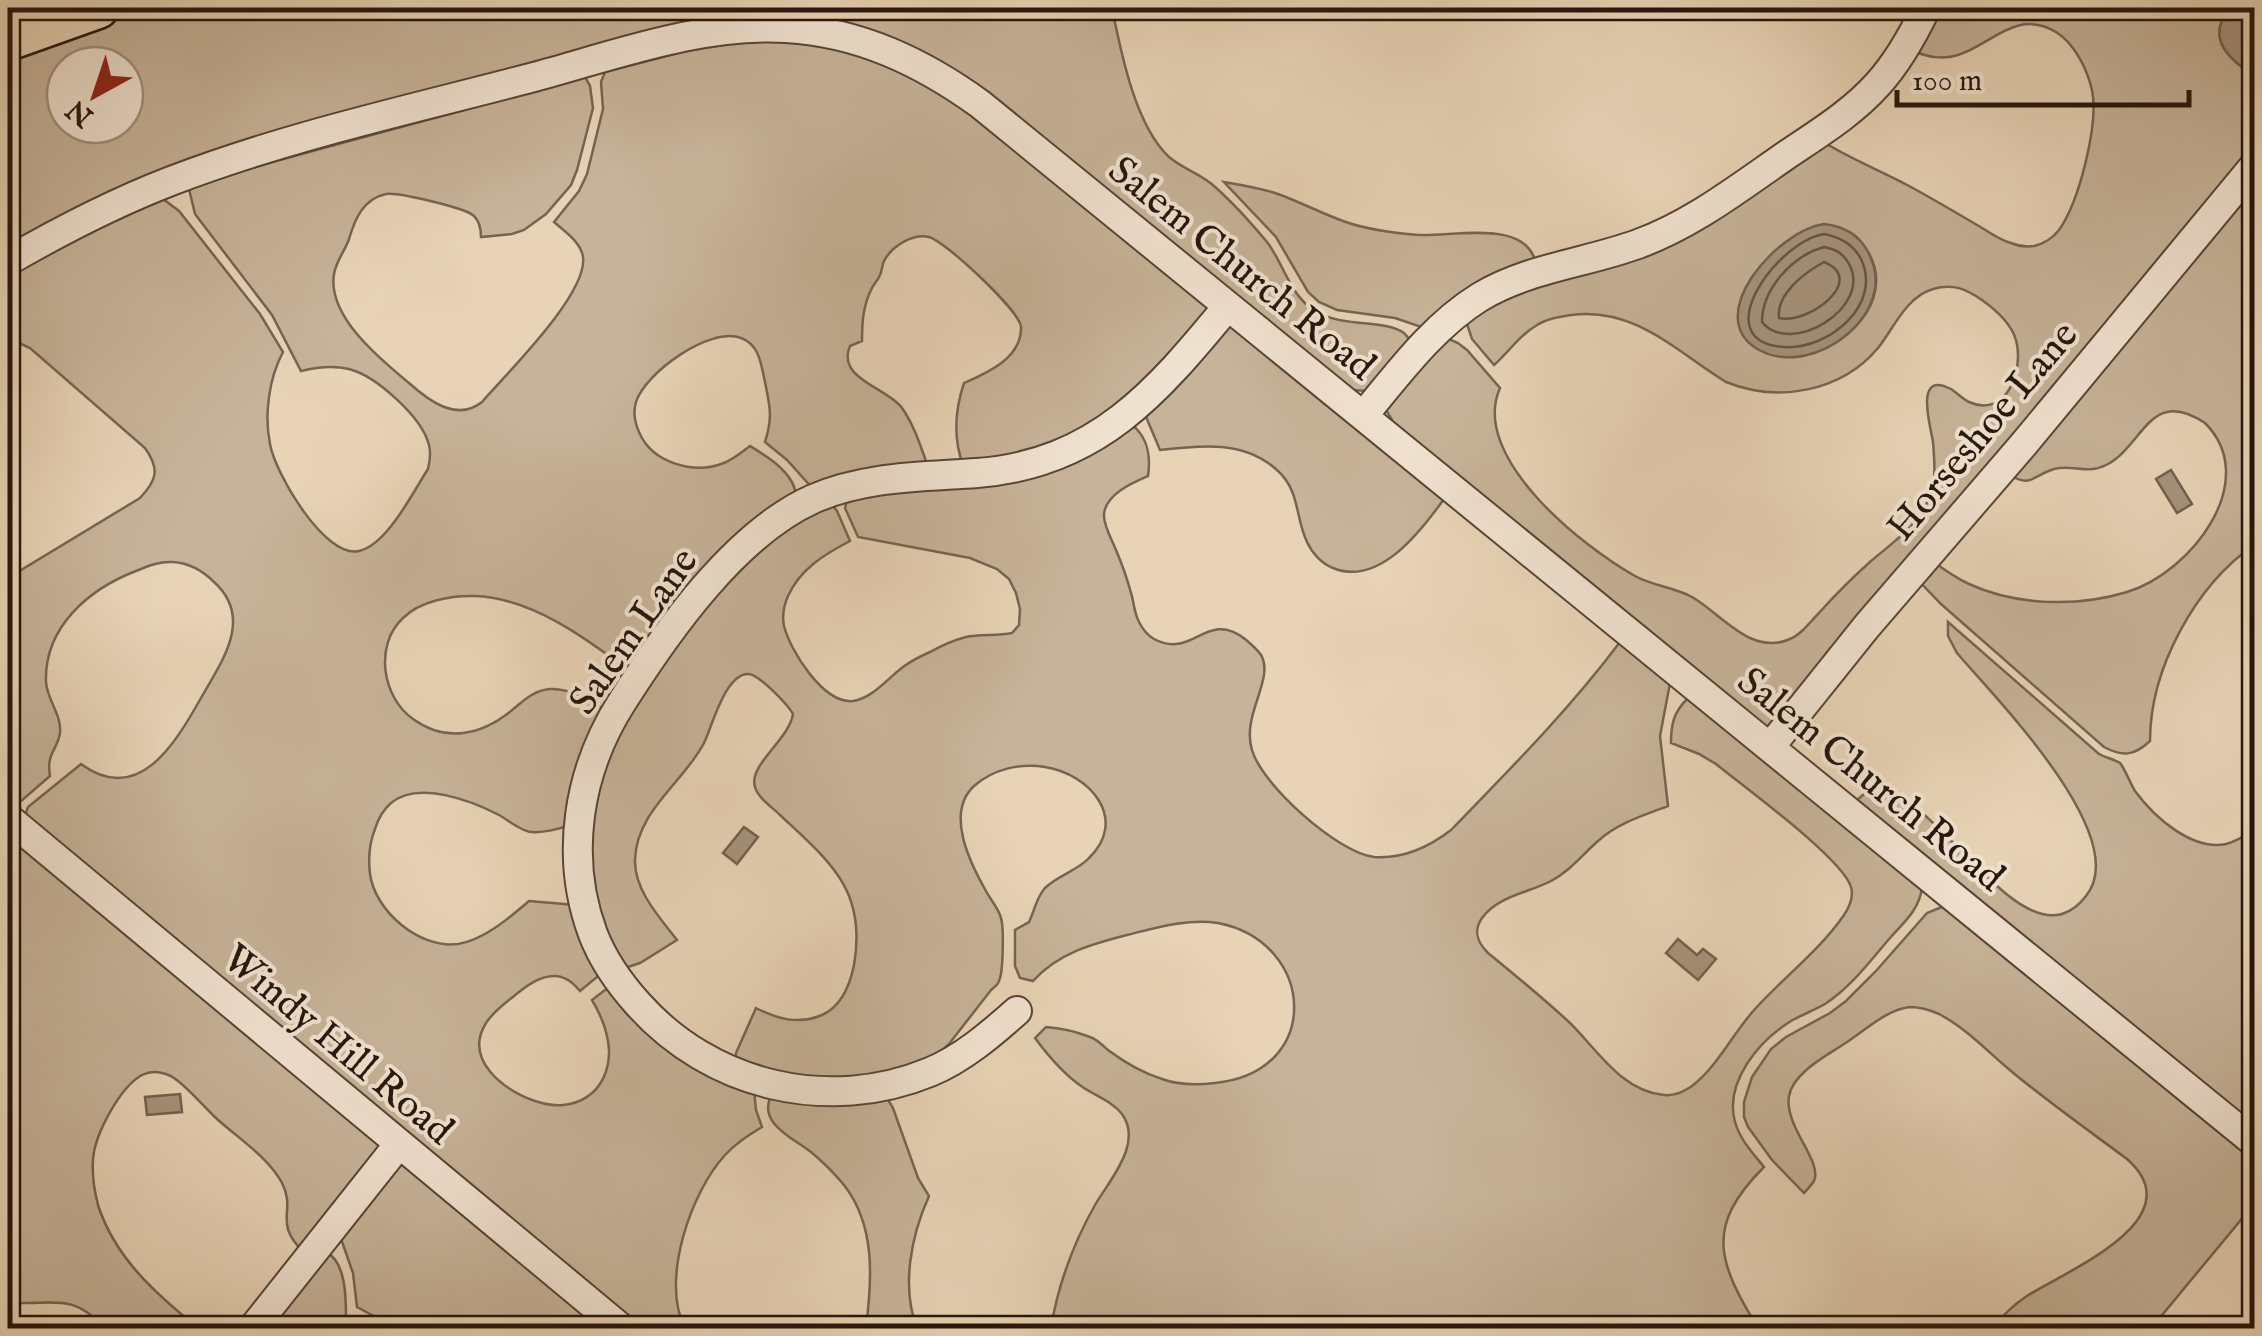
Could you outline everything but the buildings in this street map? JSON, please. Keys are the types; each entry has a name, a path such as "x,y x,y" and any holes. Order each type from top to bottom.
{"highway":[{"path":"8,40 98,8"}],"street":[{"path":"1363,416 1438,330 1480,297 1525,276 1634,246 1678,227 1835,122 1888,72 1926,8"},
{"name":"Salem Church Road","path":"8,260 134,196 244,156 682,38 726,30 812,31 902,56 980,104 2254,1142"},
{"name":"Horseshoe Lane","path":"1770,746 2254,166"},
{"name":"Salem Lane","path":"1017,1011 940,1067 901,1082 860,1090 820,1092 778,1086 737,1075 707,1060 678,1041 641,1008 615,974 593,934 577,852 579,820 592,764 614,716 674,627 730,560 774,521 809,501 862,484 1012,469 1062,454 1130,413 1228,306"},
{"name":"Windy Hill Road","path":"8,818 620,1328"},
{"path":"253,1328 399,1144"}],"shaded area":[{"path":"137,8 1112,8 1138,107 1169,157 1209,182 1241,213 1267,242 1306,305 1338,320 1396,329 1406,334 1412,346 1367,391 1353,390 998,101 947,66 871,30 788,15 129,184 8,245 8,54"},
{"path":"1938,8 2229,8 2222,19 2220,38 2229,55 2254,76 2254,158 1770,730 1395,425 1386,410 1387,401 1444,337 1458,343 1500,388 1495,415 1501,442 1515,470 1561,522 1635,576 1692,597 1750,638 1776,643 1794,637 1906,531 1927,503 1934,476 1927,403 1932,387 1951,389 1969,402 1983,405 1994,403 2010,388 2018,351 2011,328 1998,313 1965,290 1933,289 1915,299 1878,348 1846,375 1827,384 1787,392 1766,392 1726,382 1635,324 1594,314 1543,322 1523,335 1494,365 1472,339 1465,318 1492,300 1623,258 1822,141 2002,240 2031,246 2051,238 2074,201 2093,122 2092,90 2074,50 2056,32 2029,24 2005,31 1952,57 1913,51","holes":["1803,231 1854,235 1867,251 1876,283 1866,314 1854,327 1840,339 1800,357 1782,355 1748,342 1740,326 1739,309 1743,293 1763,264"]},
{"path":"774,41 835,49 918,81 972,115 1208,311 1125,406 1034,455 963,465 956,424 964,383 1009,356 1020,338 1021,327 996,293 950,250 929,237 910,239 892,250 884,261 867,301 862,341 850,346 848,357 857,375 902,408 928,467 813,489 765,442 769,405 756,351 741,338 713,339 680,355 642,390 635,410 639,432 654,452 687,467 724,463 750,446 786,474 796,497 631,672 558,622 496,598 466,596 437,600 410,612 394,629 385,656 389,684 402,709 425,727 451,733 476,730 500,719 534,694 550,689 572,693 606,711 569,825 528,831 460,799 415,793 388,806 373,835 370,874 380,901 401,925 428,940 458,944 477,938 529,901 576,905 601,969 597,977 580,991 562,977 543,978 499,1008 480,1037 483,1061 490,1072 511,1089 549,1105 587,1097 603,1078 609,1050 604,1024 592,1000 605,990 614,989 754,1090 762,1127 734,1147 712,1171 683,1238 676,1286 685,1328 637,1328 24,818 28,807 81,764 102,775 121,778 138,774 167,750 209,684 230,640 232,610 210,578 185,564 154,564 102,588 73,613 61,627 47,662 47,689 60,726 49,762 50,776 21,801 8,804 8,578 140,498 154,474 145,448 30,348 8,342 8,276 81,236 163,199 179,211 260,314 283,352 271,385 268,421 274,457 291,493 331,542 346,550 359,551 389,528 428,469 430,451 425,434 396,399 360,373 331,367 301,371 272,315 195,214 189,189 261,165 585,77 593,108 577,170 571,185 546,214 524,230 481,237 478,221 468,213 432,201 386,194 371,200 361,211 335,269 334,290 339,305 371,349 434,402 453,410 473,408 560,312 581,273 583,257 579,246 554,222 579,191 587,174 603,109 601,82 605,72 686,51"},
{"path":"2254,174 2254,545 2213,583 2180,631 2158,686 2150,741 2133,752 2117,752 2104,747 1916,578 1931,560 1969,584 2007,597 2048,602 2088,600 2127,592 2151,581 2195,545 2223,496 2226,471 2221,446 2205,423 2186,413 2171,411 2159,415 2119,456 2099,468 2054,469 2027,481 2006,473"},
{"path":"1224,182 1272,192 1371,229 1419,235 1504,235 1519,240 1530,250 1536,264 1427,329 1395,318 1337,310 1308,292 1276,237"},
{"path":"1229,326 1444,499 1397,553 1367,570 1333,568 1321,561 1307,542 1290,487 1265,461 1222,447 1160,450 1144,412"},
{"path":"1131,424 1147,447 1148,476 1115,495 1104,518 1139,622 1151,637 1168,644 1179,644 1220,629 1231,631 1256,649 1261,655 1264,675 1250,737 1259,764 1303,815 1359,853 1374,857 1405,854 1425,847 1451,830 1560,715 1620,642 1670,683 1660,736 1668,806 1614,829 1558,877 1496,905 1482,918 1477,932 1488,953 1559,1013 1635,1086 1668,1095 1692,1086 1710,1069 1755,1009 1834,928 1852,898 1844,874 1791,823 1716,764 1671,743 1674,718 1688,698 1922,888 1910,915 1852,982 1825,1004 1779,1029 1756,1051 1739,1078 1733,1107 1735,1122 1743,1140 1764,1167 1732,1208 1724,1245 1726,1264 1758,1328 1051,1328 1073,1250 1123,1158 1128,1132 1125,1118 1118,1110 1070,1077 1035,1038 1046,1027 1074,1032 1095,1039 1127,1063 1155,1077 1181,1083 1215,1083 1250,1074 1275,1056 1290,1033 1294,1006 1289,979 1274,954 1250,935 1218,923 1172,924 1101,942 1064,957 1033,981 1020,978 1015,966 1015,930 1029,922 1045,888 1089,858 1105,828 1105,814 1099,801 1089,789 1061,771 1036,766 1007,769 981,780 966,797 961,810 963,838 973,867 1001,918 1001,973 997,985 933,1059 916,1068 831,1083 736,1065 736,1053 756,1008 797,1020 822,1015 835,1006 850,980 857,939 855,917 841,880 829,863 762,799 755,787 757,770 793,714 759,679 748,674 740,676 726,692 704,743 652,812 637,843 639,882 649,903 677,940 640,963 622,969 593,901 588,821 612,737 675,640 764,540 830,502 837,511 850,541 799,578 787,599 783,622 793,648 820,685 842,700 860,699 909,663 948,643 971,636 1012,633 1019,625 1020,609 1009,579 997,569 970,558 858,537 845,508 848,496"},
{"path":"1948,622 2099,754 2120,763 2143,801 2175,830 2213,845 2230,843 2254,830 2254,1124 1857,800 1874,790 1898,795 2016,902 2040,913 2066,913 2086,896 2096,870 2091,839 2076,805 2027,734 1957,653 1948,636"},
{"path":"8,832 379,1146 379,1153 304,1253 289,1233 282,1183 261,1156 174,1078 151,1072 125,1090 110,1112 95,1149 93,1176 98,1205 126,1258 152,1288 198,1328 103,1328 92,1316 70,1304 8,1302"},
{"path":"1944,906 2254,1159 2254,1204 2158,1320 2138,1328 1993,1328 2022,1299 2118,1240 2136,1222 2146,1202 2144,1181 2127,1159 1939,1014 1914,1007 1893,1012 1820,1060 1797,1080 1789,1096 1789,1108 1815,1173 1804,1193 1772,1160 1748,1127 1744,1102 1752,1077 1771,1049 1846,1001 1927,913"},
{"path":"772,1094 887,1098 918,1178 929,1196 910,1262 910,1296 917,1328 866,1328 870,1272 862,1218 836,1176 773,1121 768,1104"},
{"path":"399,1165 406,1166 604,1328 396,1328 357,1307 353,1273 340,1236"},
{"path":"327,1253 334,1258 342,1276 346,1328 265,1328"}],"water":[{"path":"2229,8 2254,8 2254,76 2223,47 2220,29"},
{"path":"1824,224 1850,232 1868,252 1875,275 1873,297 1863,317 1827,348 1805,356 1782,357 1761,351 1744,337 1738,318 1741,298 1767,258 1806,230"},
{"path":"2171,470 2192,504 2177,513 2156,479"},
{"path":"744,827 758,837 737,864 723,853"},
{"path":"1678,939 1697,955 1703,949 1716,959 1698,980 1666,953"},
{"path":"180,1094 182,1112 147,1115 145,1097"}]}
